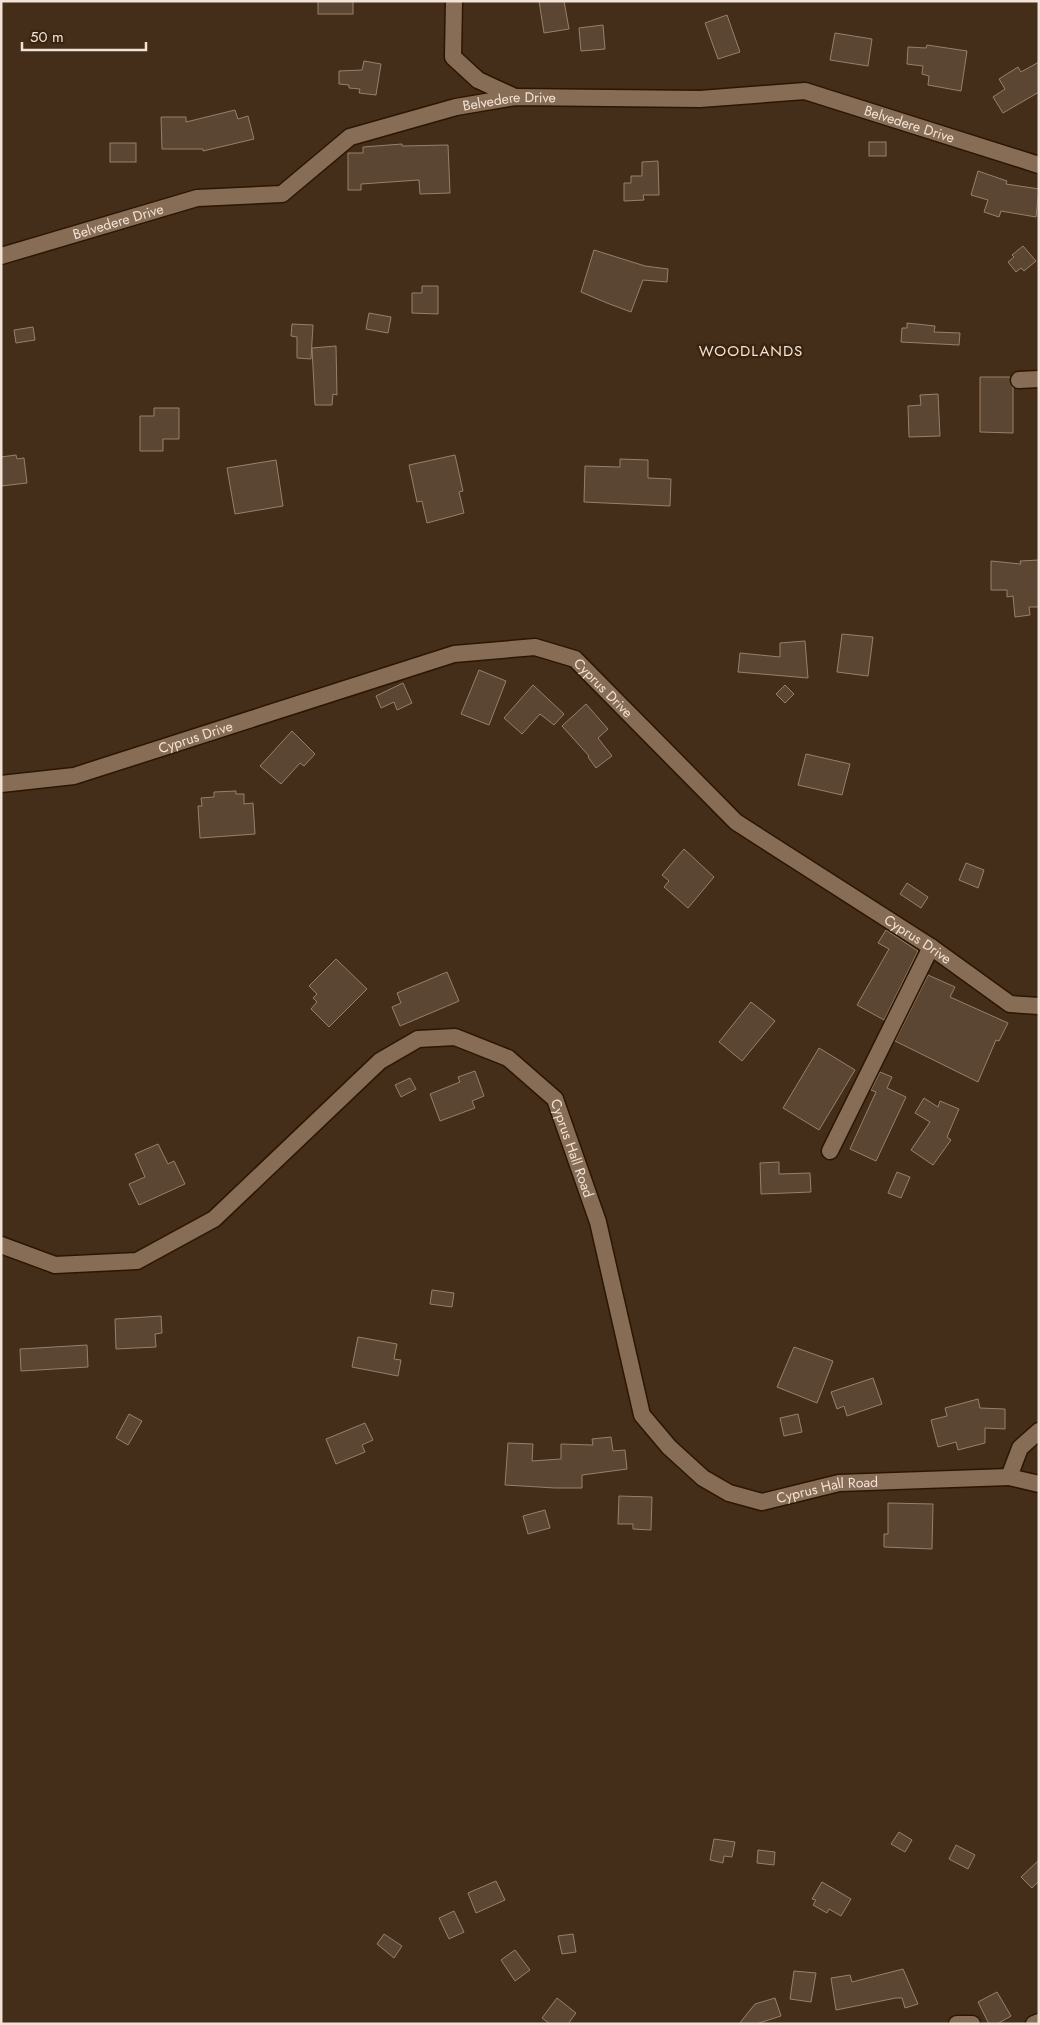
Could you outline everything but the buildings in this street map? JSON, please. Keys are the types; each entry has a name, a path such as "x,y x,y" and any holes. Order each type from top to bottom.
{"street":[{"path":"454,1 454,56 478,80 515,97"},
{"name":"Belvedere Drive","path":"1,256 197,198 282,194 350,137 456,107 515,97 700,99 806,91 1039,165"},
{"path":"1019,380 1039,379"},
{"name":"Cyprus Drive","path":"1,784 74,776 454,654 535,647 575,658 736,822 931,947 1010,1004 1039,1006"},
{"path":"830,1150 931,947"},
{"name":"Cyprus Hall Road","path":"1,1245 55,1265 137,1261 214,1219 380,1061 418,1039 455,1037 508,1058 555,1099 598,1222 642,1415 669,1448 703,1478 729,1493 762,1502 839,1483 1009,1477 1039,1484"},
{"path":"1009,1477 1020,1448 1039,1431"},
{"path":"1034,2024 1039,2022"},
{"path":"957,2024 972,2024"}],"district":[{"name":"WOODLANDS","path":"751,351"}]}
